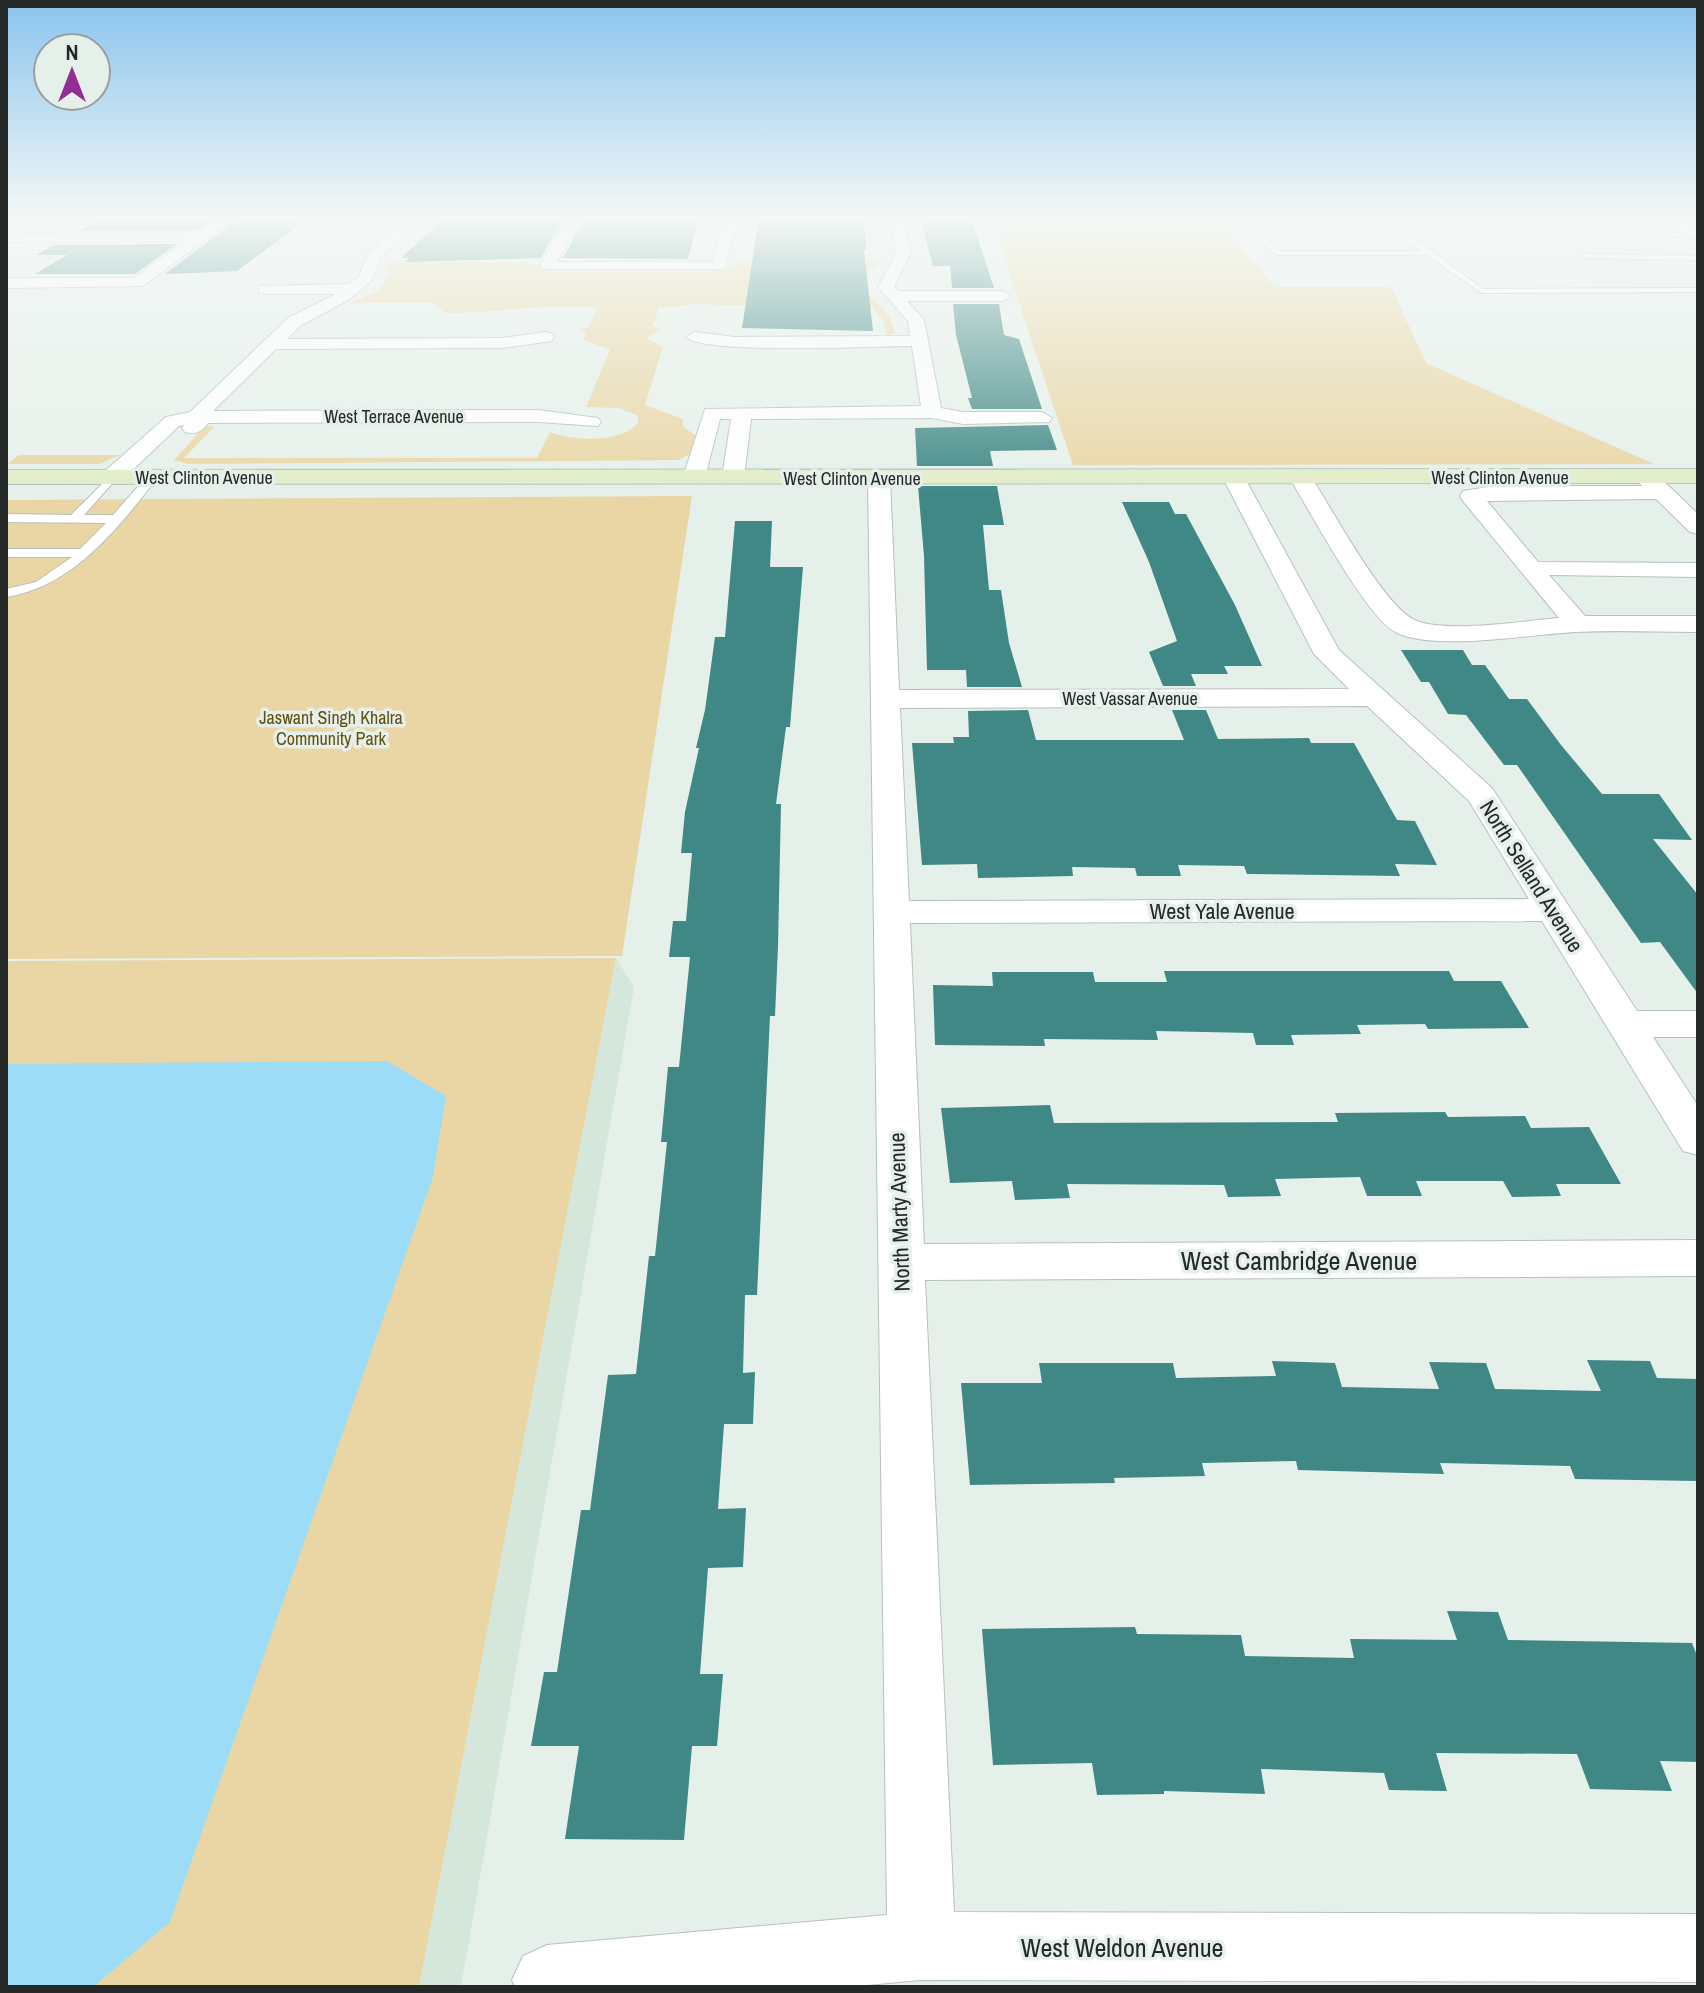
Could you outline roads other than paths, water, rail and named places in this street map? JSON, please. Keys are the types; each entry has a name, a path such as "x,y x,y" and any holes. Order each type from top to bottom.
{"main road":[{"name":"West Clinton Avenue","path":"6,477 1300,477 1654,484 1698,476"}],"street":[{"path":"112,477 173,421 196,417 294,322 315,310"},
{"path":"908,310 916,320 932,412"},
{"path":"271,344 502,343 545,337"},
{"path":"695,337 734,342 918,341"},
{"path":"694,477 712,413 932,412 963,418 1042,418"},
{"path":"733,477 742,413"},
{"name":"West Terrace Avenue","path":"196,417 538,416 591,422"},
{"path":"152,477 160,461 199,421 196,417"},
{"path":"1300,477 1382,605 1405,627 1443,630 1578,624 1698,624"},
{"name":"North Marty Avenue","path":"879,478 921,1946"},
{"name":"North Selland Avenue","path":"1234,478 1328,654 1481,795 1698,1140"},
{"path":"1578,624 1471,496 1654,484 1698,527"},
{"path":"1534,573 1543,568 1698,570"},
{"name":"West Vassar Avenue","path":"884,699 1375,697"},
{"name":"West Yale Avenue","path":"890,912 1553,910"},
{"path":"1625,1024 1698,1024"},
{"name":"West Cambridge Avenue","path":"901,1262 1698,1258"},
{"name":"West Weldon Avenue","path":"547,1980 921,1946 1698,1948"}],"lane":[{"path":"75,518 112,477"},
{"path":"6,593 40,588 54,580 116,519 152,477"},
{"path":"6,518 116,519"},
{"path":"6,553 82,553"}],"water":[{"path":"387,1061 446,1096 433,1177 170,1922 93,1987 6,1987 6,1064"}],"park label":[{"name":"Jaswant Singh Khalra Community Park","path":"331,727"}]}
